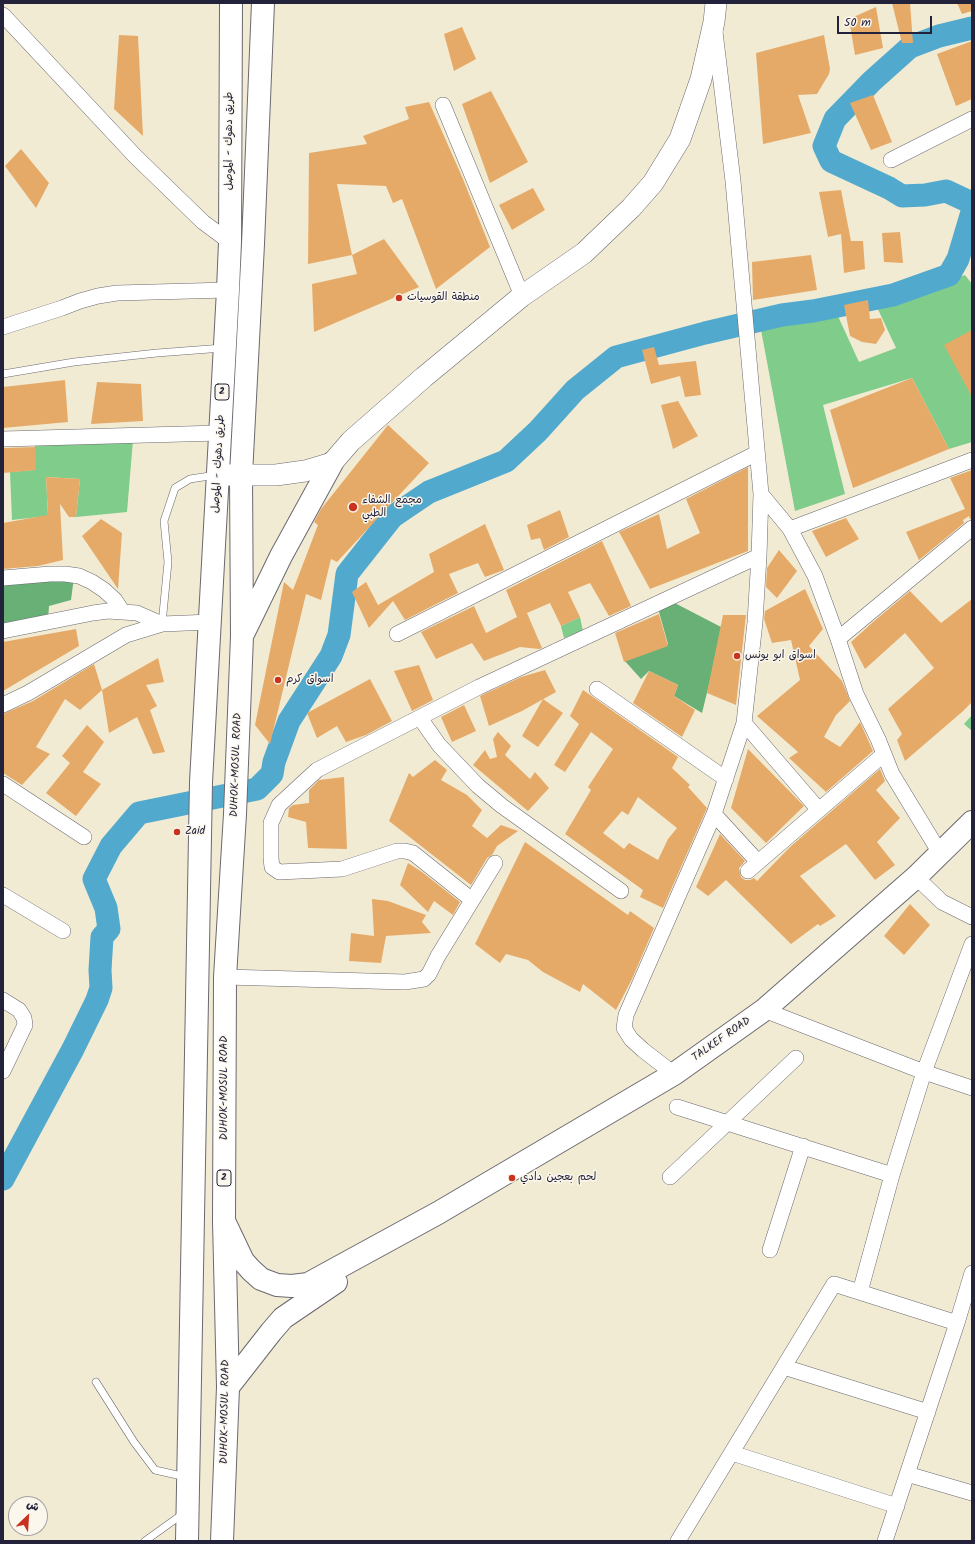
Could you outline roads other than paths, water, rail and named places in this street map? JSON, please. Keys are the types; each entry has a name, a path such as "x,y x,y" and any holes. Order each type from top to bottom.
{"main road":[{"name":"طريق دهوك - الموصل","path":"188,1477 202,782 230,242 230,3"},
{"name":"طريق دهوك - الموصل","path":"241,475 253,244 263,3"},
{"path":"242,636 281,556 332,463 351,441 424,377 522,296 584,253 631,208 653,183 682,133 701,79 715,13"},
{"path":"218,475 262,476 290,474 332,463"},
{"name":"2","path":"241,475 242,636"},
{"name":"DUHOK-MOSUL ROAD","path":"222,1541 228,1387 224,1221 225,977 235,814 242,636"},
{"name":"TALKEF ROAD","path":"438,1213 674,1074 764,1010 916,878 972,822"},
{"path":"224,1221 243,1260 251,1270 261,1278 277,1285 292,1286 308,1284 438,1213"},
{"path":"228,1387 283,1318 438,1213"},
{"name":"2","path":"187,1541 188,1477"}],"street":[{"path":"674,1074 631,1039 624,1028 626,1015 714,814 744,723 759,556 760,494 757,453 733,181 715,13"},
{"path":"3,15 135,156 204,222 230,242"},
{"path":"443,105 522,296"},
{"path":"891,160 972,119"},
{"path":"3,327 80,301 117,293 228,290"},
{"path":"3,439 220,433"},
{"path":"396,634 757,453"},
{"path":"790,529 972,460"},
{"path":"760,494 790,529 815,576 856,694 892,774 940,853"},
{"path":"838,639 970,533"},
{"path":"472,900 413,853 405,851 396,851 353,867 331,871 279,872 272,867 271,823 279,805 317,770 402,725 420,718 479,687 759,556"},
{"path":"3,578 50,574 79,576 104,590 115,600 122,611"},
{"path":"3,632 93,613 122,611 143,614 162,624"},
{"path":"3,705 28,693 126,635 162,624 211,622"},
{"path":"597,689 726,779"},
{"path":"420,718 439,744 478,786 502,806 621,891"},
{"path":"744,723 819,810"},
{"path":"714,814 753,867 884,754"},
{"path":"3,784 84,837"},
{"path":"225,977 416,981 424,979 429,974 438,956 495,863"},
{"path":"916,878 942,902 972,917"},
{"path":"3,895 63,931"},
{"path":"860,1292 892,1175 924,1072 972,944"},
{"path":"3,1000 19,1010 24,1018 25,1026 3,1071"},
{"path":"764,1010 924,1072 972,1088"},
{"path":"670,1177 796,1058"},
{"path":"677,1107 892,1175"},
{"path":"770,1250 803,1146"},
{"path":"885,1541 957,1323 972,1272"},
{"path":"683,1540 732,1452 834,1284 957,1323"},
{"path":"784,1367 928,1412"},
{"path":"732,1452 897,1506"},
{"path":"907,1474 972,1493"}],"lane":[{"path":"3,374 74,362 157,353 225,348"},
{"path":"162,624 168,562 164,521 175,488 190,479 218,475"},
{"path":"96,1382 134,1442 155,1470 188,1477"},
{"path":"145,1541 187,1511"}],"waterway":[{"path":"972,28 939,36 910,47 872,81 835,119 824,146 831,161 889,188 902,196 925,195 946,191 972,203"},
{"path":"3,1179 73,1049 97,1000 101,988 100,970 102,937 109,929 106,908 94,879 111,846 139,813 257,789 272,774 274,762 289,721 331,656 339,635 347,574 392,517 429,492 506,461 538,431 575,390 616,357 705,333 782,315 813,311 893,295 949,275 958,259 972,212"}],"place":[{"name":"منطقة القوسيات","path":"399,298"},
{"name":"مجمع الشفاء الطبي","path":"353,507"},
{"name":"اسواق ابو يونس","path":"737,656"},
{"name":"اسواق كرم","path":"278,680"},
{"name":"Zaid","path":"177,832"},
{"name":"لحم بعجين دادي","path":"512,1178"}]}
